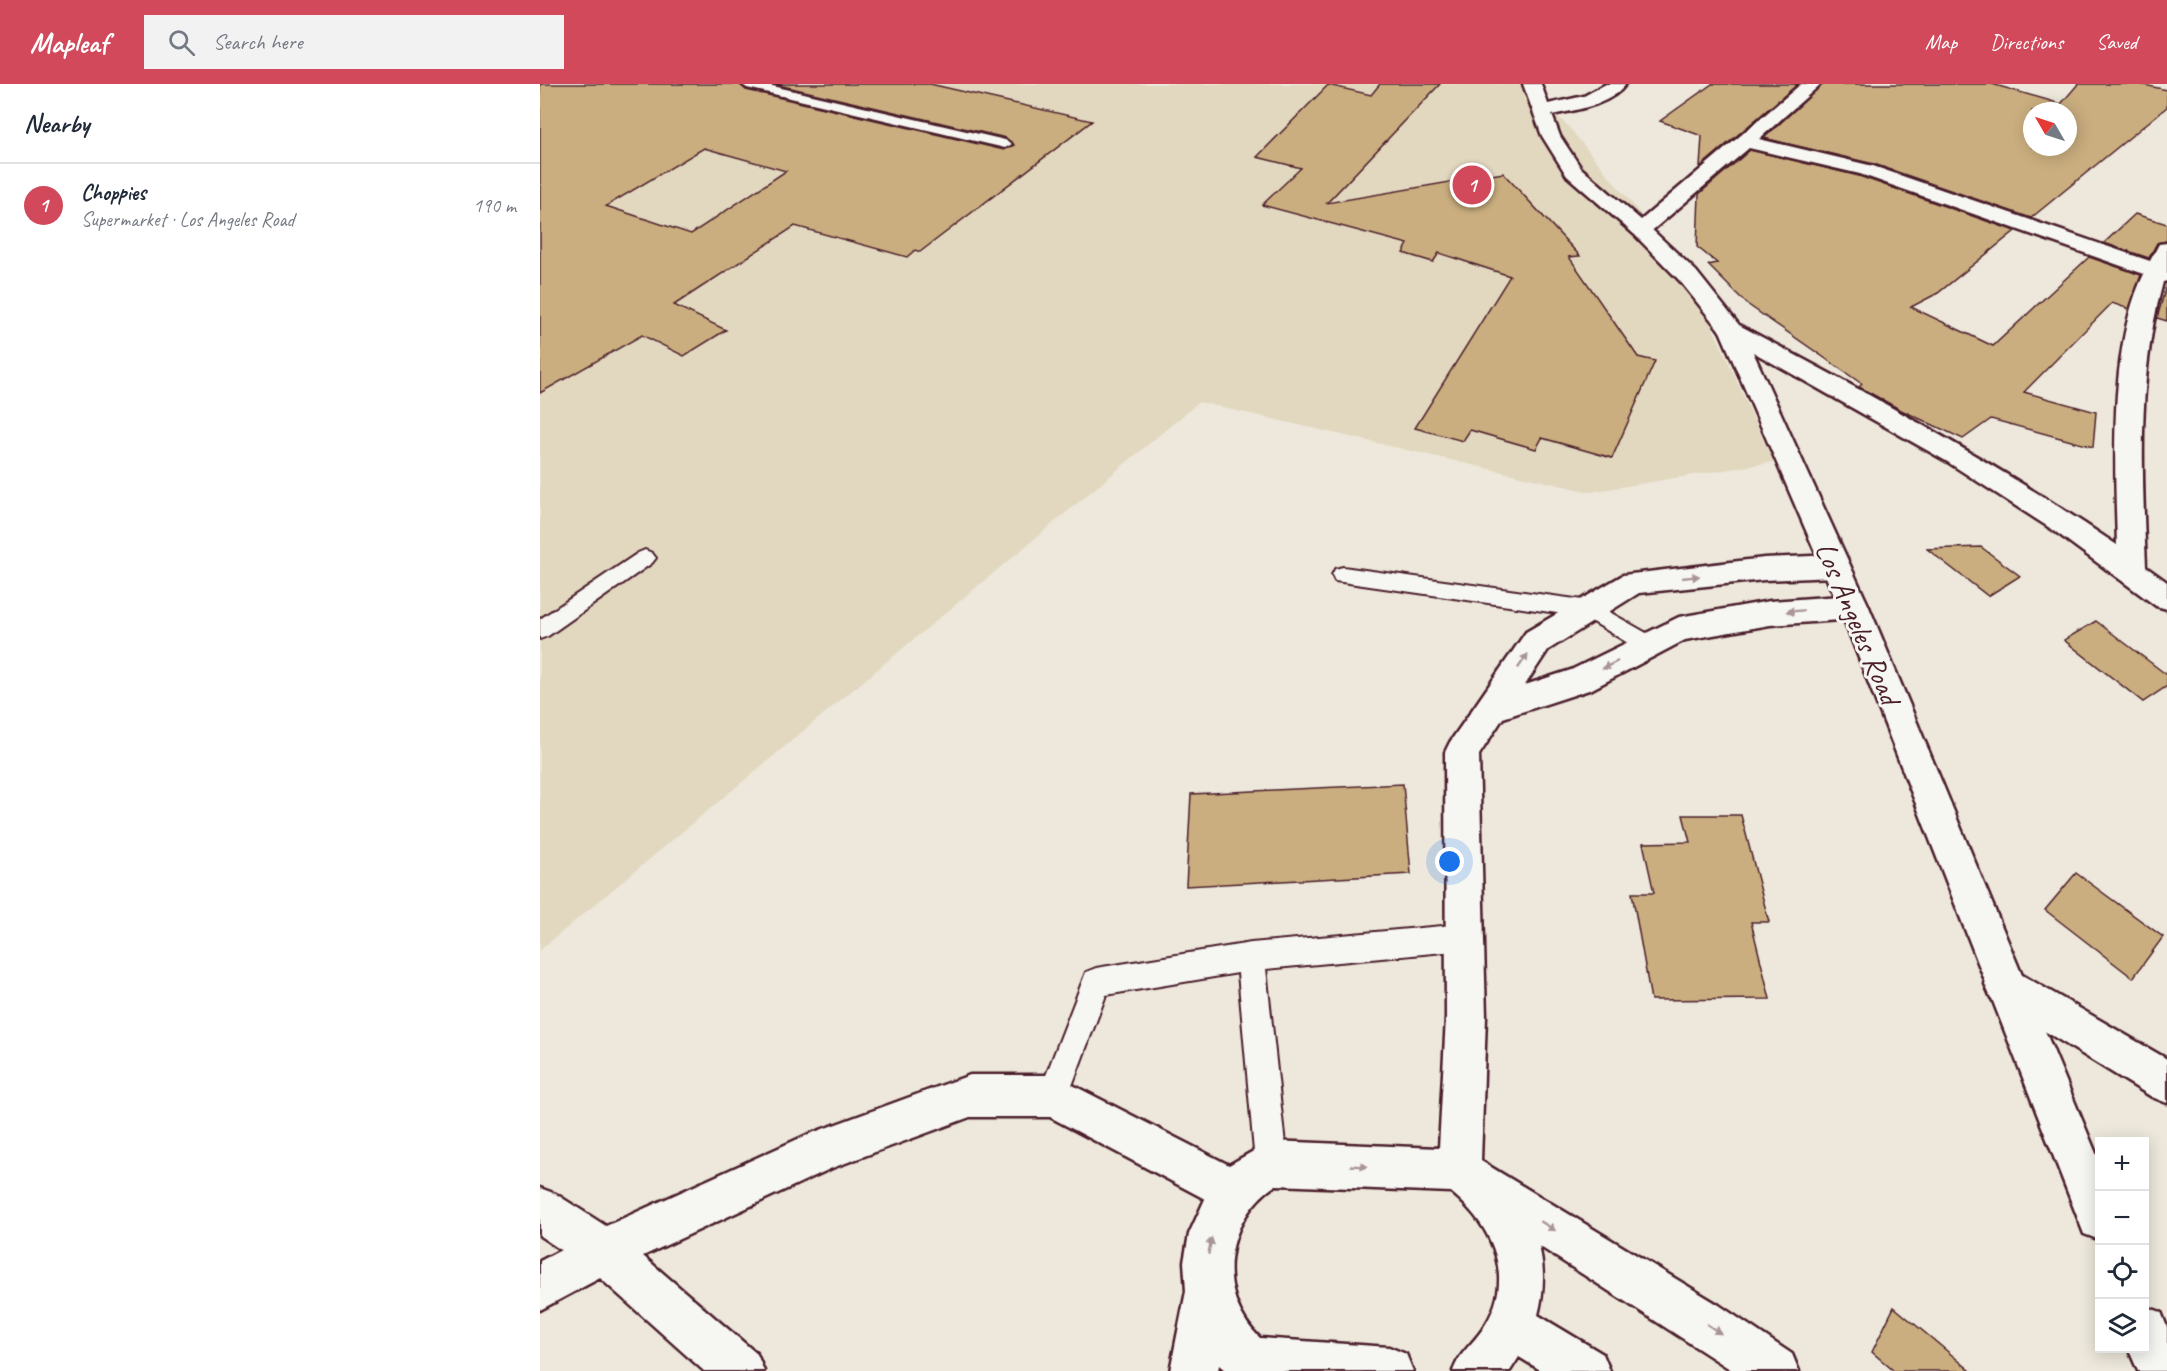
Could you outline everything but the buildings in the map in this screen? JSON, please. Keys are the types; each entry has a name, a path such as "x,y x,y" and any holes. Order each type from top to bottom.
{"street":[{"path":"1537,98 1580,105 1601,98 1617,84"},
{"path":"1641,230 1812,84"},
{"name":"Los Angeles Road","path":"1537,98 1551,136 1574,172 1641,230 1688,276 1731,330 1854,607 2095,1206"},
{"path":"1744,141 1866,170 2163,264 2138,326 2134,365 2129,485 2132,570"},
{"path":"1731,330 1904,423 1997,480 2132,570 2167,598"},
{"path":"1477,1371 1496,1355 1513,1326 1521,1292 1520,1258 1513,1229 1498,1204 1470,1178 1462,752 1537,641 1633,583 1764,569 1835,566"},
{"path":"1490,709 1581,680 1679,629 1770,613 1854,607"},
{"path":"2005,984 2167,1082"},
{"path":"540,1287 603,1251 824,1149 970,1096 1053,1096 1236,1192"},
{"path":"1389,1371 1247,1366 1216,1318 1209,1291 1207,1262 1212,1234 1226,1204 1246,1179 1271,1162 1470,1178 1702,1322 1775,1371"},
{"path":"540,1210 603,1251 740,1371"},
{"path":"1194,1371 1209,1291"},
{"path":"1513,1326 1586,1371"},
{"path":"2149,1339 2162,1371"}],"lane":[{"path":"747,84 1005,144"},
{"path":"540,630 645,558"},
{"path":"1343,575 1590,609 1649,645"},
{"path":"1053,1096 1096,982 1251,957 1465,937"},
{"path":"1251,957 1271,1162"}],"shaded area":[{"path":"540,84 1521,84 1567,125 1688,272 1773,462 1590,492 1199,402 540,950"}],"place":[{"name":"Choppies","path":"1472,185"}]}
